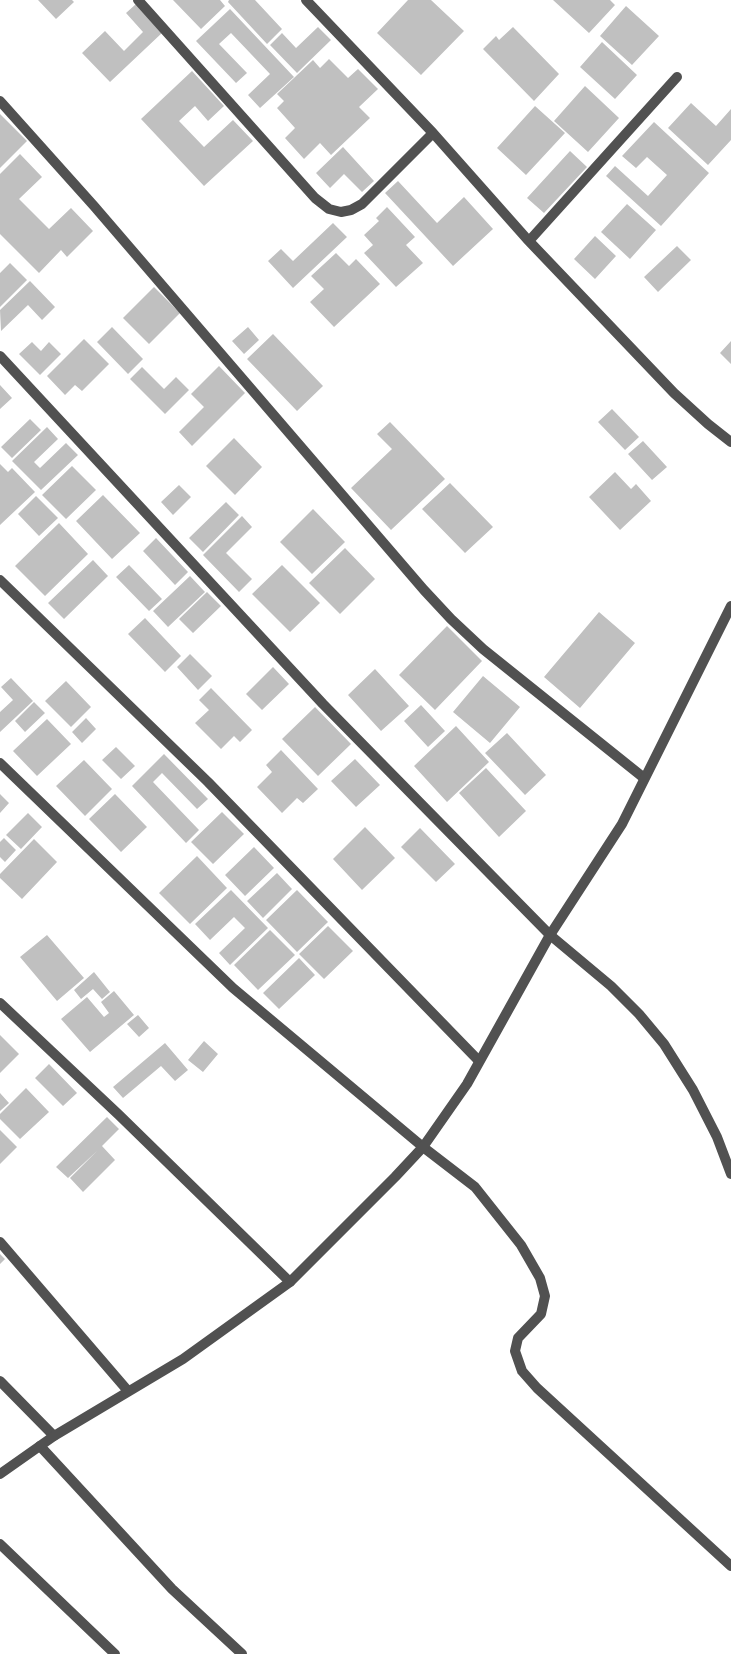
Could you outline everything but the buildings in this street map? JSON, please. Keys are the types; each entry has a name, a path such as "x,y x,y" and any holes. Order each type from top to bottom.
{"street":[{"path":"138,0 315,198 329,209 341,212 351,210 362,204 433,133"},
{"path":"306,0 433,133 529,241 674,393 731,442"},
{"path":"529,241 677,77"},
{"path":"0,101 94,206 451,619 483,649 644,778"},
{"path":"0,356 323,704 550,935 611,986 639,1014 664,1044 693,1090 717,1137 731,1174"},
{"path":"0,580 208,782 479,1061"},
{"path":"0,1474 54,1436 183,1359 290,1282 423,1147 467,1084 550,935 622,824 731,606"},
{"path":"0,763 233,988 423,1147 476,1187 521,1245 540,1278 545,1296 540,1314 518,1338 515,1351 522,1371 550,1401 731,1566"},
{"path":"0,1003 119,1115 290,1282"},
{"path":"0,1242 128,1391"},
{"path":"0,1381 54,1436"},
{"path":"40,1446 172,1589 242,1654"},
{"path":"0,1544 115,1654"}]}
